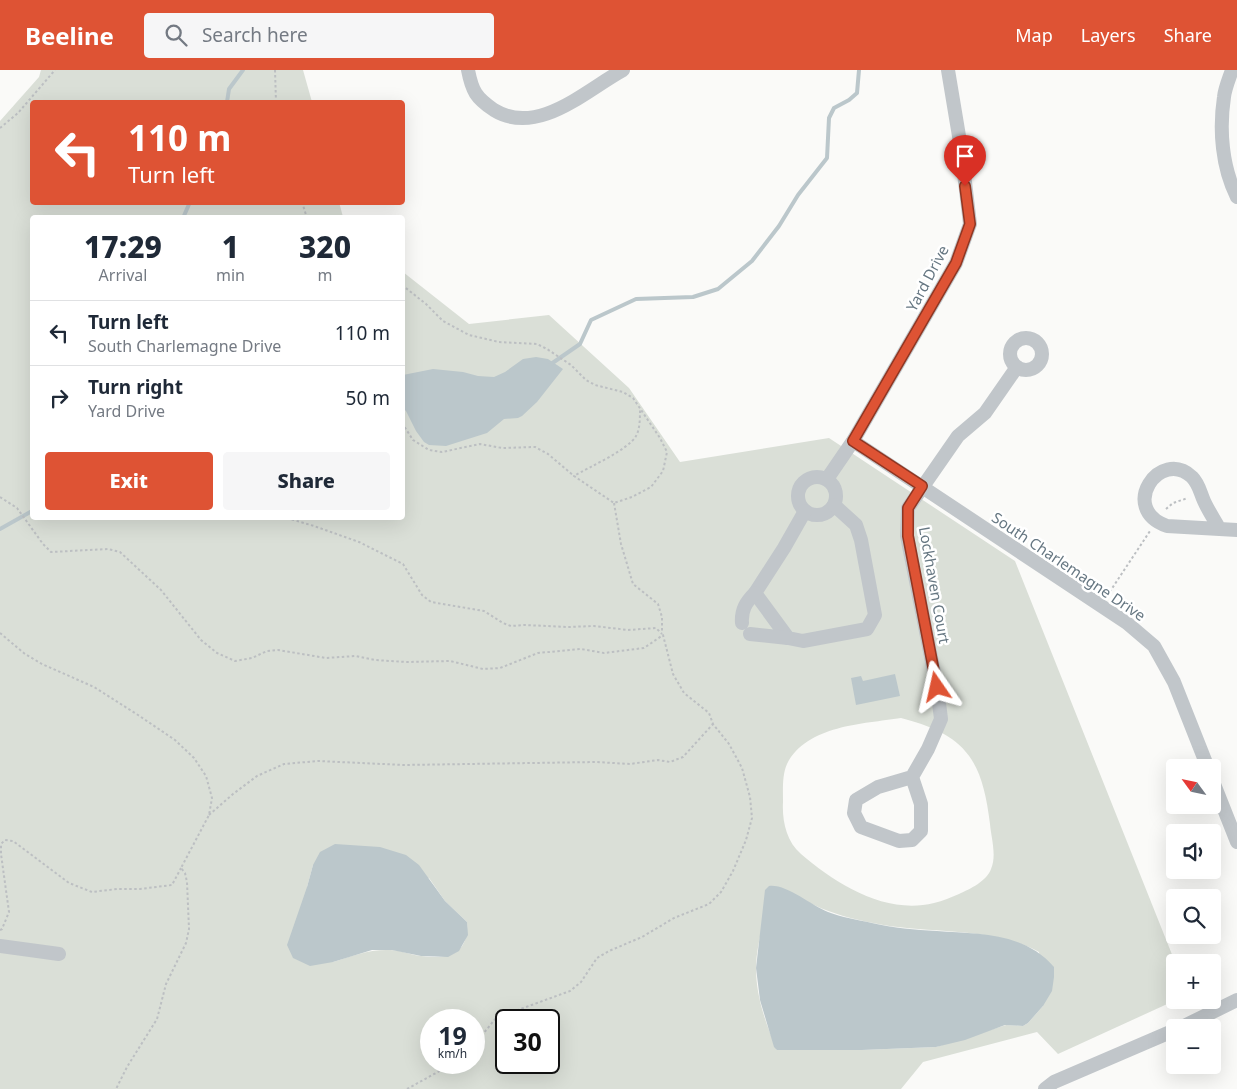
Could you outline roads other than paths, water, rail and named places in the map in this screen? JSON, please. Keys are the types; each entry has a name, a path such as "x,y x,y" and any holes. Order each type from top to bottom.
{"street":[{"path":"468,70 471,86 480,100 512,118 535,118 564,106 623,70"},
{"name":"Yard Drive","path":"827,479 853,441 956,263 970,224 961,148 948,70"},
{"path":"1232,70 1224,96 1223,152 1232,186 1237,197"},
{"name":"Lockhaven Court","path":"912,777 928,749 941,719 937,687 908,536 908,508 958,436 986,413 1017,367"},
{"name":"South Charlemagne Drive","path":"853,441 1127,623 1154,646 1174,682 1204,759"},
{"path":"1219,528 1204,502 1197,483 1189,474 1181,470 1170,469 1161,472 1148,484 1145,493 1145,503 1153,518 1160,523 1167,526 1237,530"},
{"path":"815,476 827,479 836,489 837,495 834,505 829,512 816,516 805,511 798,500 798,493 804,482 815,476"},
{"path":"805,511 784,548 755,593 747,602 741,614 746,628 803,641 867,630 874,615 861,540 856,524 834,505"},
{"path":"755,593 788,638"},
{"path":"912,777 921,804 921,831 912,840 900,841 860,827 854,813 856,800 878,787 912,777"},
{"path":"1221,802 1237,842"},
{"path":"0,946 59,954"},
{"path":"1198,1019 1237,1000"},
{"path":"1045,1089 1054,1082 1166,1034"}],"waterway":[{"path":"227,100 229,89 243,70"},
{"path":"551,364 580,344 591,320 636,299 693,297 718,289 752,261 779,226 798,195 827,158 829,118 834,108 857,93 859,70"},
{"path":"184,215 189,205"},
{"path":"0,529 30,512"}]}
